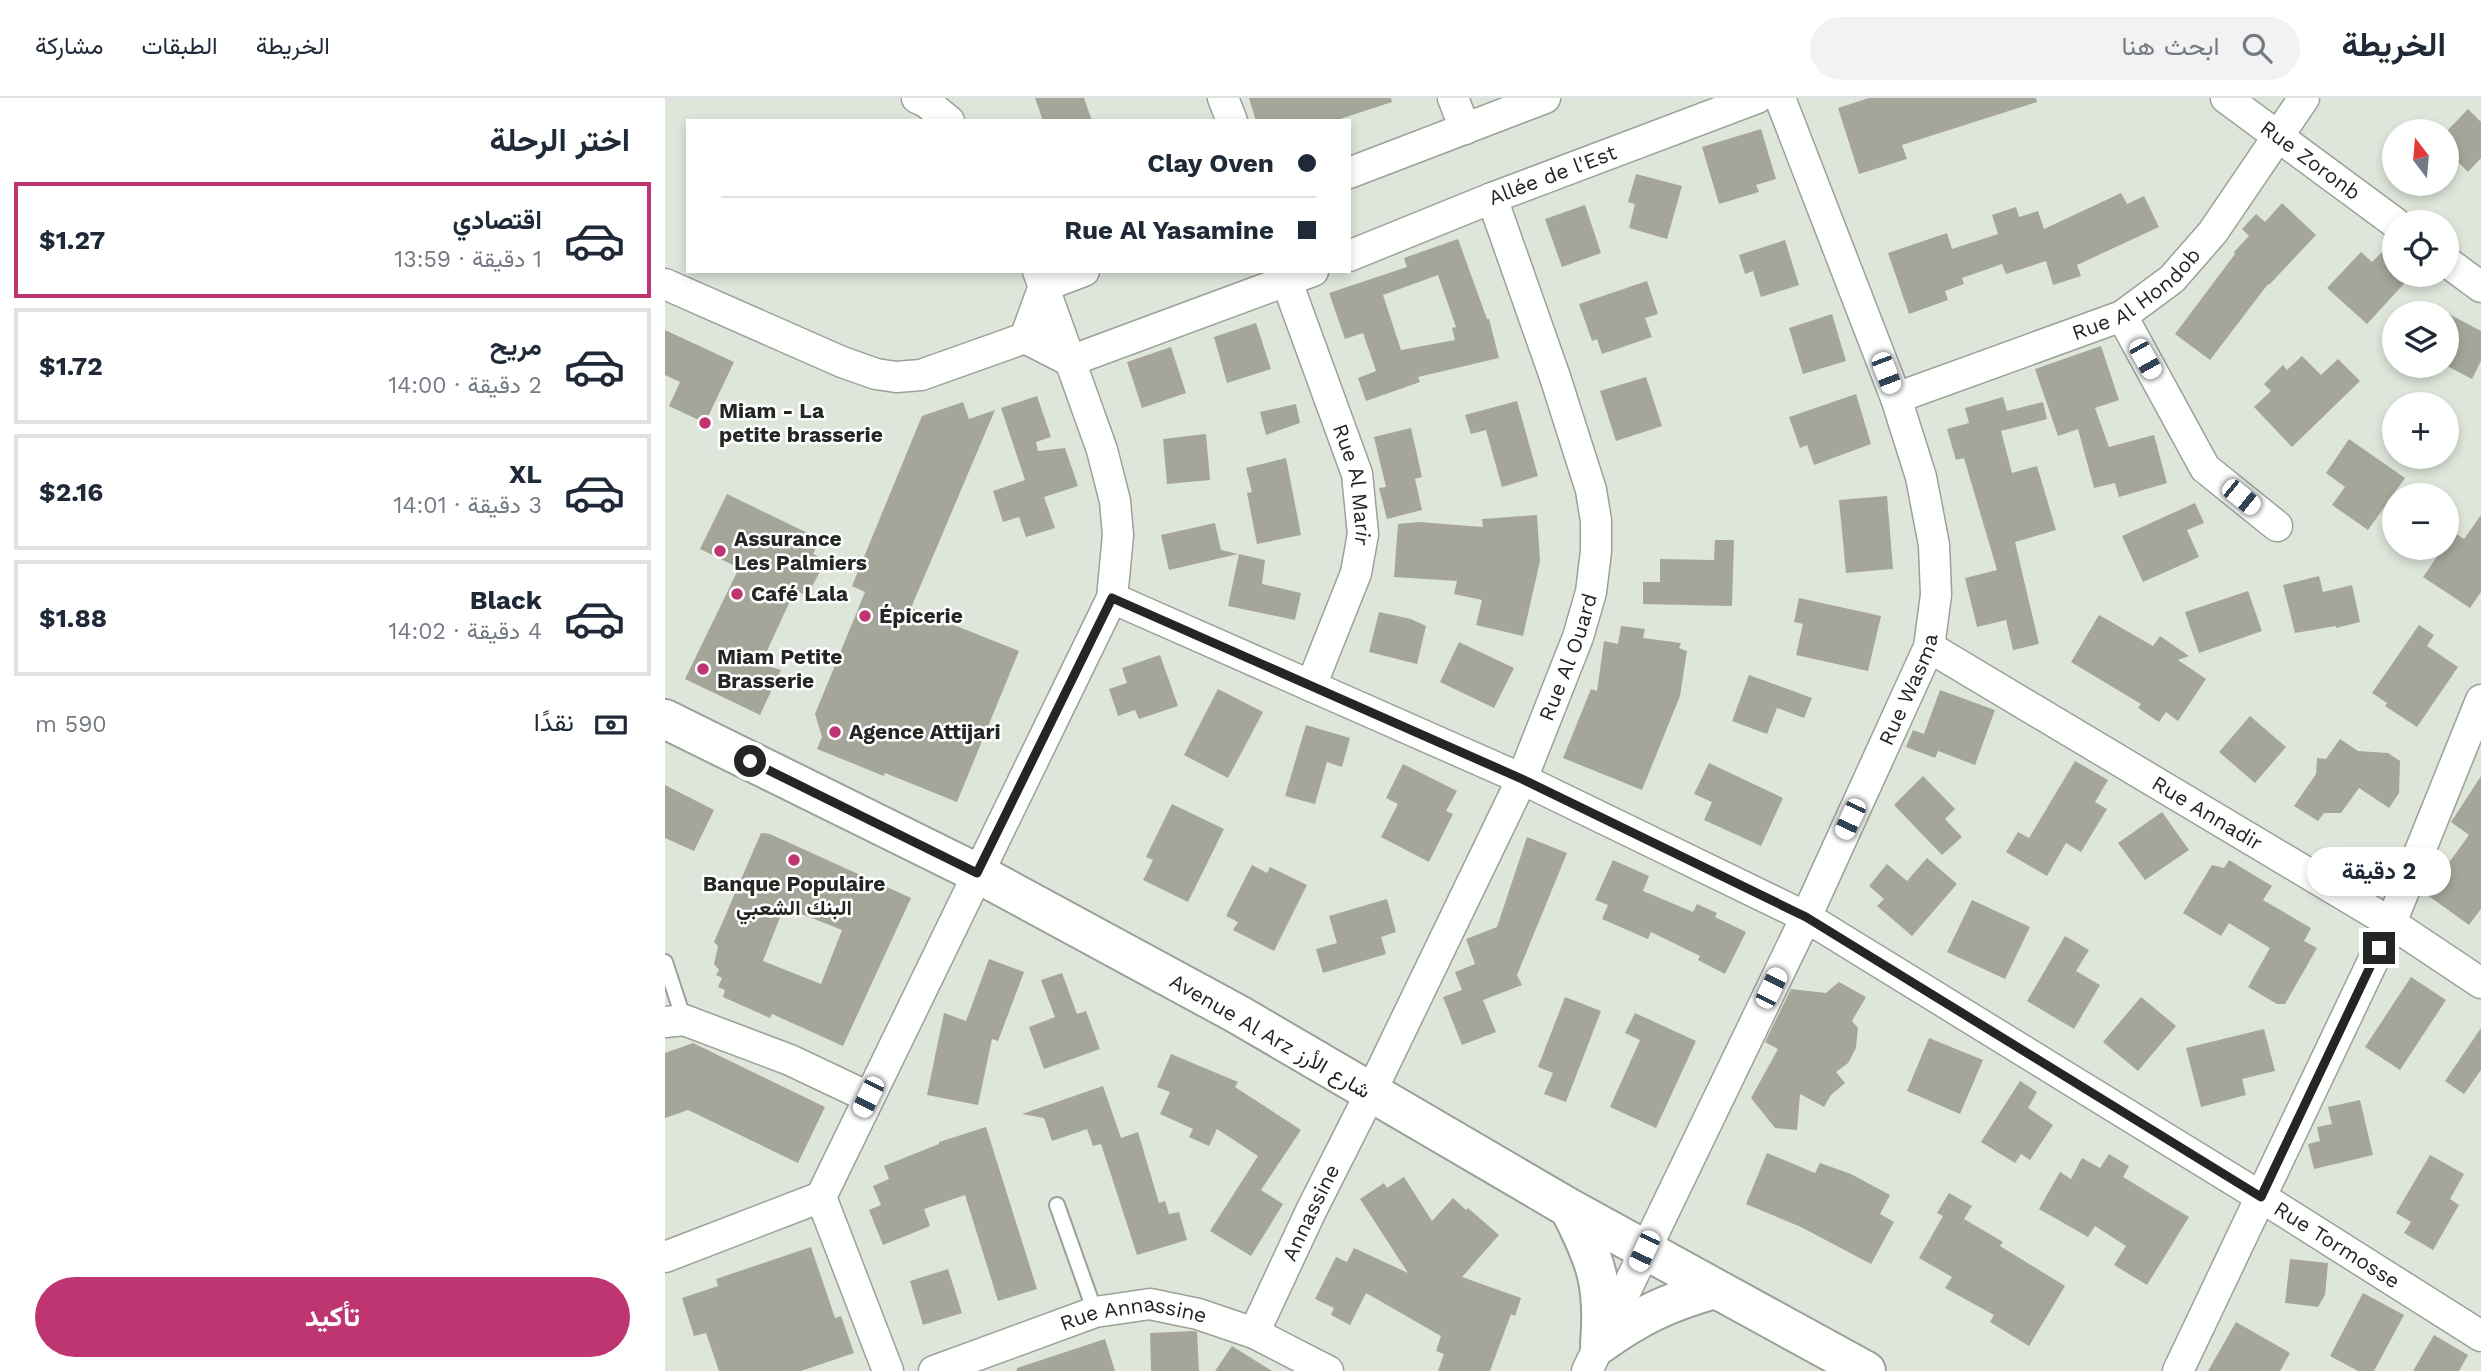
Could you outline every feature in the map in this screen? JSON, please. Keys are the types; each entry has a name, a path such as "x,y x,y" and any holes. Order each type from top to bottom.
{"street":[{"path":"1223,98 1231,119"},
{"path":"1453,98 1465,129"},
{"path":"1351,172 1545,98"},
{"name":"Allée de l'Est","path":"1351,255 1492,198 1757,98"},
{"name":"Rue Wasma","path":"1593,1357 1806,917 1929,647 1936,595 1934,545 1921,477 1896,398 1780,98"},
{"name":"Rue Zoronb","path":"2226,98 2382,213"},
{"name":"Rue Al Hondob","path":"1896,398 2122,316 2172,279 2205,242 2304,98"},
{"path":"923,99 947,119"},
{"name":"Rue Al Ouard","path":"1370,1094 1522,779 1582,625 1591,592 1596,551 1596,520 1585,466 1492,198"},
{"path":"2459,271 2481,288"},
{"path":"1041,279 1073,273"},
{"path":"665,284 842,362 897,377 921,375 1025,338 1070,361 1300,276"},
{"name":"Rue Al Marir","path":"1300,276 1357,474 1363,534 1356,573 1311,686"},
{"path":"1025,338 1041,279"},
{"path":"665,1257 821,1197 1112,598 1118,535 1115,501 1102,450 1041,279"},
{"path":"2122,316 2205,468 2277,526"},
{"name":"Rue Tormosse","path":"1112,598 1522,779 1806,917 2481,1336"},
{"name":"Rue Annadir","path":"1929,647 2391,923 2481,983"},
{"path":"2178,1371 2391,923 2481,700"},
{"name":"Avenue Al Arz شارع الأرز","path":"665,719 977,873 1239,1015 1370,1094 1644,1251 1866,1371"},
{"path":"675,1021 790,1060 868,1097"},
{"name":"Annassine","path":"1254,1333 1370,1094"},
{"path":"821,1197 888,1371"},
{"path":"1569,1208 1585,1238 1599,1279 1602,1300 1593,1357"},
{"path":"1593,1357 1633,1320 1715,1289"},
{"name":"Rue Annassine","path":"934,1371 1094,1312 1150,1304 1198,1314 1254,1333 1328,1371"}],"lane":[{"path":"665,962 675,1021"},
{"path":"1057,1205 1094,1312"}],"building":[{"path":"1035,98 1084,98 1091,119 1042,119"},
{"path":"1249,98 1391,98 1392,102 1340,119 1255,119"},
{"path":"1869,98 2036,98 2037,102 1902,145 1907,159 1859,174 1838,108"},
{"path":"2468,109 2481,122 2481,158 2468,172 2459,163 2458,119"},
{"path":"1761,129 1776,179 1756,185 1759,192 1719,204 1702,147"},
{"path":"1636,174 1682,186 1667,239 1629,228 1635,204 1628,202"},
{"path":"2121,193 2127,204 2144,196 2159,227 2077,265 2081,276 2053,285 2046,261 2006,274 2002,264 1962,278 1964,284 1945,291 1948,300 1909,314 1888,253 1947,233 1952,249 1998,234 1992,215 2016,207 2019,217 2038,211 2044,229"},
{"path":"2282,203 2316,235 2268,284 2210,360 2175,334 2234,252 2249,236 2242,229 2256,214 2265,222"},
{"path":"1585,205 1601,253 1562,267 1545,219"},
{"path":"1458,239 1489,319 1499,358 1418,377 1420,382 1366,401 1358,378 1376,371 1363,333 1345,339 1329,293 1407,267 1404,258","holes":["1438,275 1456,327 1452,328 1455,340 1401,350 1383,295"]},
{"path":"1785,240 1799,285 1761,297 1753,271 1745,274 1739,255"},
{"path":"2361,252 2372,262 2382,252 2382,287 2401,287 2388,301 2382,301 2382,308 2367,324 2327,288"},
{"path":"1647,281 1658,314 1645,318 1652,337 1602,354 1597,339 1592,341 1579,304"},
{"path":"1832,314 1846,361 1803,374 1789,328"},
{"path":"2459,319 2481,331 2481,361 2472,379 2459,372"},
{"path":"1256,323 1271,369 1227,383 1214,337"},
{"path":"665,330 734,362 705,423 669,406 680,382 665,375"},
{"path":"2101,346 2119,400 2095,408 2109,447 2154,435 2167,483 2119,497 2115,483 2094,488 2078,429 2058,436 2035,369"},
{"path":"1171,347 1186,393 1142,408 1127,362"},
{"path":"2302,356 2321,375 2338,359 2360,381 2292,447 2254,407 2271,391 2264,384 2283,365 2287,370"},
{"path":"1646,377 1662,426 1616,441 1600,391"},
{"path":"1856,394 1871,444 1814,465 1807,445 1800,448 1789,417"},
{"path":"1037,396 1051,437 1036,442 1038,451 1065,448 1078,486 1044,497 1055,528 1026,537 1019,517 1003,522 993,491 1025,480 1001,408"},
{"path":"2003,397 2007,411 2043,402 2047,419 2001,431 2012,473 2037,466 2056,530 2015,542 2039,644 2013,650 2006,620 1977,627 1965,578 1997,570 1964,458 1956,460 1947,429 1969,423 1965,408"},
{"path":"1517,401 1538,476 1502,487 1486,430 1471,434 1465,415"},
{"path":"963,402 969,419 995,410 911,608 1019,651 957,802 817,749 822,737 815,714 865,592 852,586 922,416"},
{"path":"1296,404 1300,423 1266,435 1260,412"},
{"path":"1411,428 1422,477 1415,479 1422,510 1387,519 1379,488 1386,487 1374,437"},
{"path":"1206,434 1210,480 1167,484 1163,439"},
{"path":"2349,439 2382,462 2382,469 2392,469 2405,478 2401,483 2382,483 2382,510 2368,530 2332,505 2345,487 2326,473"},
{"path":"1286,458 1301,535 1257,544 1247,493 1252,492 1246,468"},
{"path":"727,494 820,539 813,554 826,560 807,596 795,590 761,664 781,670 760,715 685,679 739,568 700,549"},
{"path":"1887,496 1893,569 1846,573 1839,500"},
{"path":"2195,503 2204,523 2187,530 2199,557 2143,582 2122,536"},
{"path":"1537,515 1540,561 1523,636 1476,625 1482,600 1454,594 1457,581 1394,577 1398,524 1419,522 1483,527 1482,519"},
{"path":"2481,515 2481,592 2470,608 2423,577 2435,560 2459,560 2459,536 2464,539"},
{"path":"1215,523 1221,550 1238,554 1169,570 1161,535"},
{"path":"1715,540 1734,540 1732,606 1643,604 1643,582 1660,582 1660,559 1714,560"},
{"path":"1239,554 1265,560 1262,584 1301,593 1295,620 1228,606"},
{"path":"2319,576 2323,592 2352,585 2360,622 2295,633 2283,585"},
{"path":"2248,591 2262,631 2199,653 2185,612"},
{"path":"1799,598 1881,616 1868,671 1796,655 1803,624 1794,622"},
{"path":"1379,612 1411,619 1426,626 1417,664 1369,652"},
{"path":"2099,615 2153,646 2160,636 2189,656 2178,660 2206,679 2178,721 2166,712 2159,722 2138,708 2141,704 2071,662"},
{"path":"2419,625 2434,635 2427,646 2458,667 2417,727 2385,706 2387,703 2372,693"},
{"path":"1621,626 1645,629 1643,638 1681,643 1679,648 1687,651 1680,696 1642,790 1563,758 1591,689 1597,691 1604,641 1618,644"},
{"path":"1459,642 1514,668 1494,708 1440,682"},
{"path":"1160,655 1178,706 1139,719 1135,710 1118,716 1109,689 1127,683 1122,668"},
{"path":"1749,675 1812,698 1804,718 1777,708 1767,734 1732,721"},
{"path":"1218,689 1263,712 1228,778 1184,755"},
{"path":"1940,690 1995,710 1975,765 1938,751 1935,758 1906,747 1913,730 1924,734"},
{"path":"2250,716 2286,747 2255,783 2219,752"},
{"path":"1306,725 1350,738 1342,767 1327,762 1315,804 1285,796"},
{"path":"2340,739 2358,751 2388,753 2400,761 2399,793 2389,808 2359,788 2341,813 2324,813 2318,821 2294,806 2316,774 2317,758 2326,759"},
{"path":"2075,761 2108,780 2095,802 2107,809 2081,852 2066,843 2047,876 2006,852 2018,832 2029,838"},
{"path":"1709,763 1783,798 1761,846 1704,820 1712,802 1694,794"},
{"path":"1403,764 1457,791 1446,811 1453,814 1429,862 1381,837 1398,804 1386,798"},
{"path":"1923,776 1955,809 1945,819 1962,837 1942,855 1894,805"},
{"path":"2481,776 2481,909 2469,925 2426,894 2469,835 2451,822"},
{"path":"665,785 714,810 694,851 665,838"},
{"path":"1172,804 1224,829 1188,902 1143,880 1153,860 1146,857"},
{"path":"2162,812 2189,850 2145,880 2118,843"},
{"path":"761,833 770,834 911,898 843,1046 772,1014 770,1018 723,997 725,990 718,987 722,978 716,975 719,970 714,964 718,946 714,942","holes":["784,907 842,930 821,984 763,961"]},
{"path":"1527,837 1567,853 1517,975 1522,985 1483,1000 1496,1032 1462,1045 1443,997 1462,990 1455,972 1475,964 1466,939 1497,927"},
{"path":"1927,858 1957,884 1912,936 1877,906 1884,899 1869,886 1887,864 1907,881"},
{"path":"1613,860 1649,876 1643,891 1693,912 1697,904 1717,913 1715,917 1746,932 1725,974 1698,960 1700,956 1651,932 1648,939 1602,919 1608,905 1595,900"},
{"path":"2229,860 2272,886 2263,900 2311,928 2304,941 2317,948 2285,1004 2277,1004 2248,987 2270,948 2229,923 2221,936 2183,913 2212,865 2224,868"},
{"path":"1252,865 1267,873 1270,867 1307,885 1274,951 1233,930 1238,922 1226,916"},
{"path":"1387,899 1396,932 1381,937 1386,954 1323,973 1316,949 1337,943 1329,916"},
{"path":"1972,900 2030,927 2005,979 1947,952"},
{"path":"2065,936 2089,950 2076,971 2100,985 2074,1029 2027,1001"},
{"path":"989,959 1024,972 998,1041 992,1039 978,1105 927,1095 944,1013 966,1021"},
{"path":"1062,973 1077,1014 1086,1011 1100,1049 1044,1069 1029,1027 1055,1017 1041,980"},
{"path":"2411,977 2446,1000 2400,1070 2365,1047"},
{"path":"1839,982 1866,997 1852,1021 1858,1028 1856,1048 1848,1063 1836,1072 1845,1083 1831,1095 1824,1107 1800,1094 1797,1130 1775,1128 1751,1098 1778,1049 1765,1042 1791,989 1826,993"},
{"path":"1565,997 1601,1011 1566,1102 1544,1094 1553,1073 1538,1067"},
{"path":"2141,997 2176,1026 2138,1071 2103,1042"},
{"path":"1635,1013 1696,1041 1656,1128 1610,1107 1640,1040 1625,1033"},
{"path":"2481,1028 2481,1070 2464,1094 2445,1081"},
{"path":"2264,1029 2275,1071 2242,1079 2246,1095 2201,1107 2186,1048"},
{"path":"1929,1038 1983,1060 1960,1114 1907,1091"},
{"path":"693,1043 825,1107 798,1163 688,1110 665,1118 665,1053"},
{"path":"1171,1054 1238,1082 1235,1087 1301,1130 1261,1190 1283,1204 1251,1256 1210,1231 1258,1156 1217,1129 1209,1146 1189,1137 1193,1129 1160,1114 1170,1092 1157,1087"},
{"path":"2020,1081 2037,1092 2028,1108 2053,1125 2030,1160 2021,1154 2015,1163 1981,1142"},
{"path":"1103,1086 1121,1138 1138,1132 1159,1203 1165,1201 1169,1214 1179,1212 1187,1240 1137,1255 1101,1144 1093,1146 1087,1129 1052,1141 1044,1118 1022,1114"},
{"path":"2360,1100 2373,1155 2314,1169 2308,1144 2320,1141 2317,1127 2332,1124 2328,1107"},
{"path":"986,1127 1037,1289 998,1301 965,1195 924,1209 930,1226 883,1245 869,1210 881,1205 873,1186 889,1179 884,1166 939,1142"},
{"path":"1767,1153 1815,1173 1820,1163 1851,1174 1890,1195 1880,1214 1894,1222 1871,1264 1801,1227 1746,1204"},
{"path":"2109,1154 2129,1166 2123,1177 2189,1217 2147,1285 2114,1265 2126,1246 2095,1226 2088,1237 2039,1209 2060,1172 2071,1179 2082,1158 2100,1168"},
{"path":"2430,1155 2464,1174 2450,1199 2459,1205 2433,1250 2404,1233 2411,1222 2396,1213"},
{"path":"1404,1177 1432,1221 1453,1198 1499,1235 1462,1277 1521,1298 1515,1316 1511,1314 1490,1371 1438,1371 1444,1354 1436,1351 1441,1336 1366,1293 1350,1325 1331,1315 1334,1308 1315,1299 1336,1257 1347,1262 1354,1248 1408,1273 1360,1199 1384,1183 1387,1188"},
{"path":"1949,1193 1972,1206 1964,1219 2003,1242 2000,1246 2065,1286 2029,1346 1990,1322 1994,1315 1945,1288 1952,1277 1919,1258 1943,1216 1937,1213"},
{"path":"811,1247 835,1318 841,1316 854,1353 801,1371 719,1371 706,1333 694,1336 682,1298 718,1286 716,1279"},
{"path":"2290,1259 2328,1263 2325,1295 2318,1307 2285,1303"},
{"path":"948,1269 962,1313 923,1325 910,1281"},
{"path":"2363,1293 2404,1315 2374,1371 2358,1371 2330,1356"},
{"path":"2236,1322 2290,1353 2280,1371 2208,1371"},
{"path":"1197,1332 1199,1371 1151,1371 1150,1333"},
{"path":"2434,1335 2468,1355 2459,1371 2413,1371"},
{"path":"1105,1339 1115,1371 1017,1371 1017,1368"},
{"path":"1232,1346 1272,1371 1215,1371"}],"place":[{"name":"Miam - La petite brasserie","path":"705,423"},
{"name":"Assurance Les Palmiers","path":"720,551"},
{"name":"Café Lala","path":"737,594"},
{"name":"Épicerie","path":"865,616"},
{"name":"Miam Petite Brasserie","path":"703,669"},
{"name":"Agence Attijari","path":"835,732"},
{"name":"Banque Populaire البنك الشعبي","path":"794,860"}],"route":[{"path":"750,761 977,873 1112,598 1522,779 1806,917 2261,1197 2379,948"}]}
